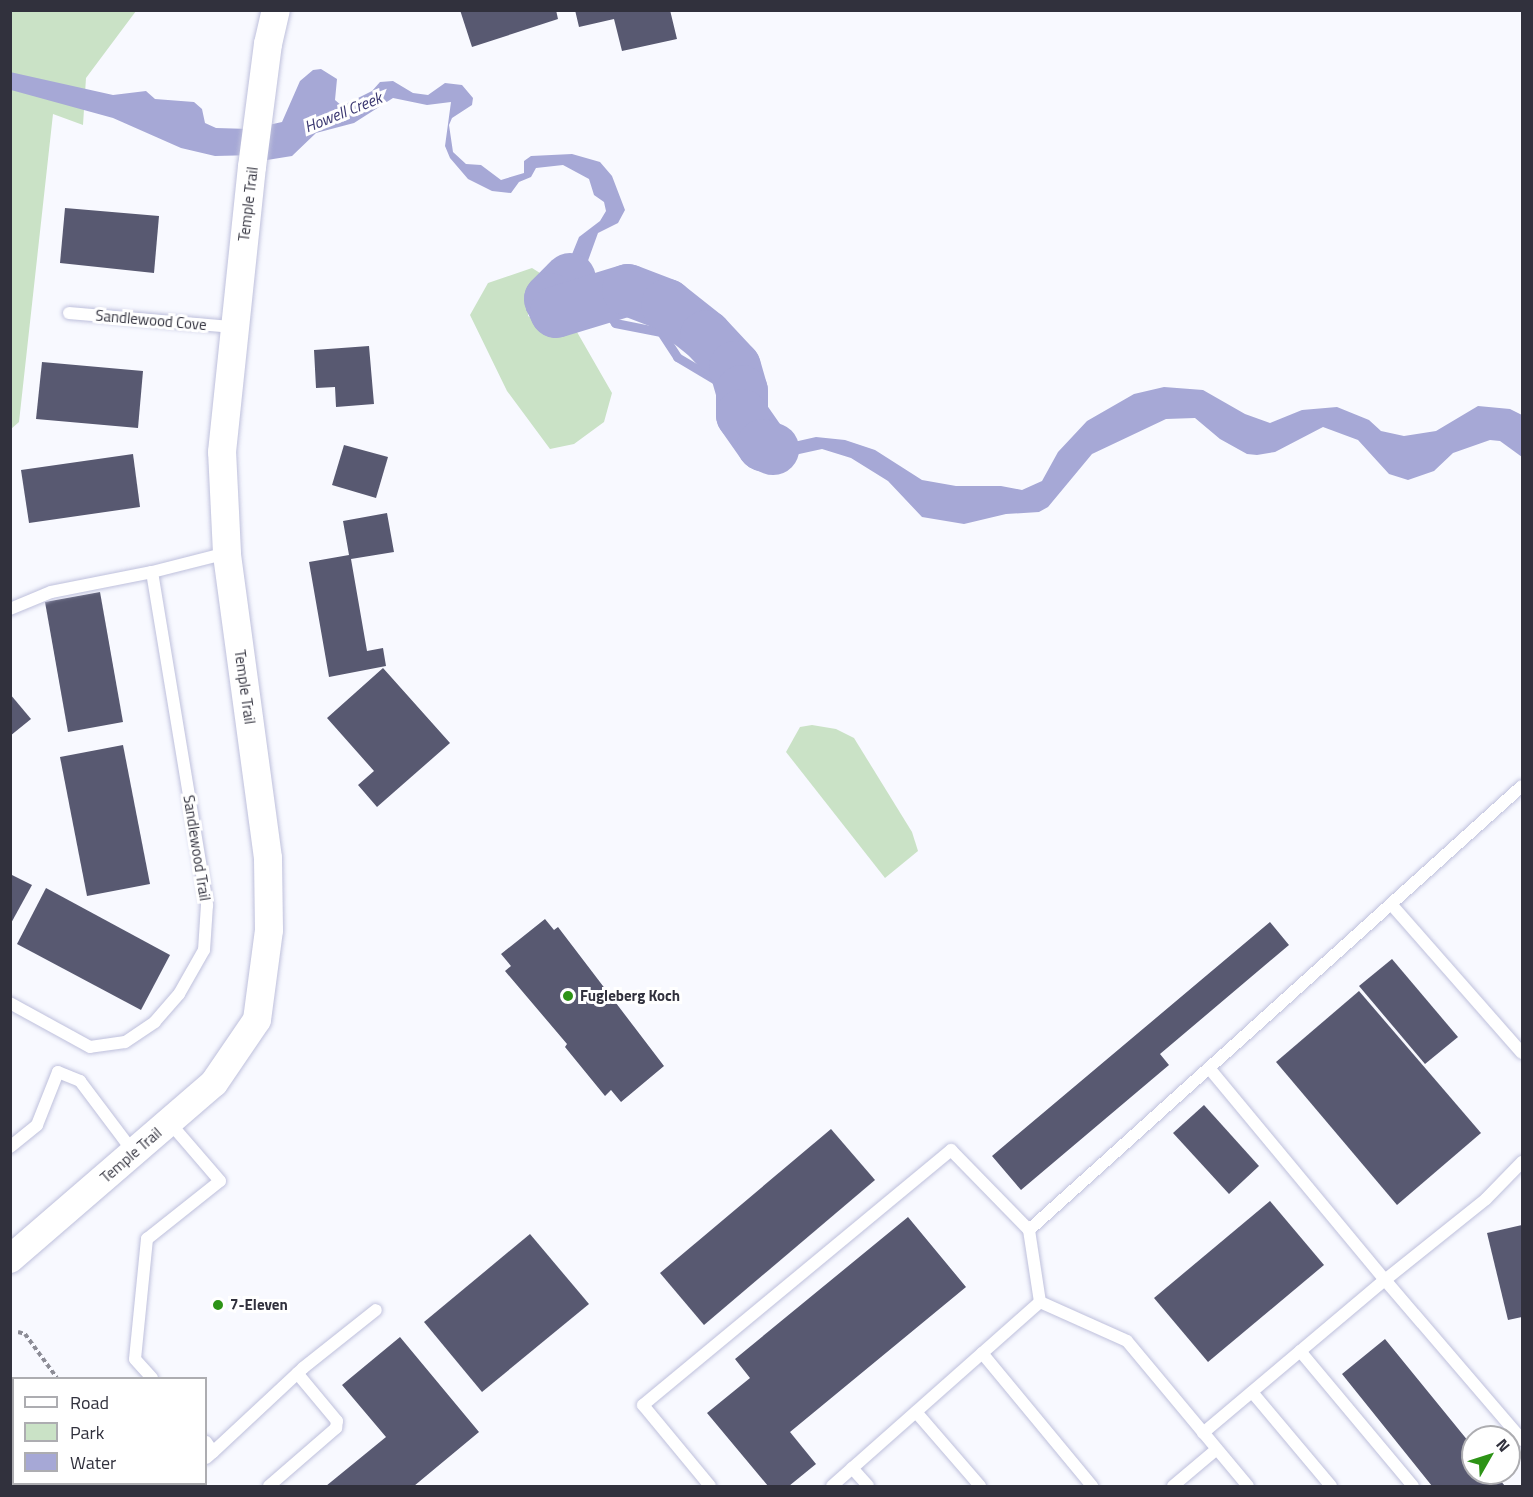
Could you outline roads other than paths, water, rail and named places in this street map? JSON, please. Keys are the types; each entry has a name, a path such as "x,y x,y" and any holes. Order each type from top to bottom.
{"street":[{"name":"Temple Trail","path":"10,1259 214,1083 257,1020 269,930 268,858 227,553 222,452 233,327 252,167 276,10"}],"lane":[{"name":"Sandlewood Cove","path":"69,313 233,327"},
{"path":"10,609 51,592 152,572 227,553"},
{"name":"Sandlewood Trail","path":"10,1003 90,1047 125,1042 155,1022 179,994 204,950 207,905 152,572"},
{"path":"1029,1230 1522,786"},
{"path":"1391,904 1522,1053"},
{"path":"1209,1068 1385,1280 1522,1440"},
{"path":"10,1148 37,1125 58,1072 80,1081 134,1153"},
{"path":"151,1377 135,1359 147,1239 220,1181 170,1122"},
{"path":"710,1486 643,1405 951,1150 1029,1230 1040,1302"},
{"path":"1203,1433 1486,1198 1522,1162"},
{"path":"832,1486 1040,1302"},
{"path":"1040,1302 1127,1341 1248,1486"},
{"path":"208,1451 297,1373 376,1310"},
{"path":"1300,1351 1413,1486"},
{"path":"982,1353 1092,1486"},
{"path":"269,1486 336,1428 337,1420 297,1373"},
{"path":"1252,1392 1331,1486"},
{"path":"916,1412 980,1486"},
{"path":"1173,1486 1217,1449"},
{"path":"852,1468 868,1486"}],"water":[{"path":"321,69 337,79 335,100 342,106 372,91 380,82 393,81 413,93 428,95 445,83 462,85 473,98 472,105 452,118 449,125 453,152 466,164 481,165 501,180 524,173 524,161 531,156 572,154 600,162 612,176 625,210 618,223 598,233 581,280 559,302 562,308 580,300 576,308 582,314 577,320 542,324 533,321 526,310 528,295 542,271 564,274 579,237 600,221 606,211 604,202 594,195 589,179 563,165 536,168 531,177 519,182 511,193 492,191 468,179 450,158 445,146 451,102 427,105 393,98 354,123 316,133 292,156 267,160 255,155 215,156 181,148 113,118 11,90 10,72 113,95 146,91 155,99 194,102 202,109 205,123 216,128 250,129 282,122 300,81 313,70"},
{"path":"1164,387 1203,390 1245,414 1270,423 1302,410 1337,407 1369,420 1381,431 1404,436 1436,431 1478,406 1510,409 1522,415 1522,457 1500,441 1490,440 1453,453 1434,471 1408,480 1389,474 1358,440 1323,427 1275,452 1257,455 1247,454 1220,439 1195,418 1166,419 1092,454 1048,507 1039,512 1006,514 964,524 922,517 888,481 851,458 822,449 790,456 762,453 737,423 730,399 744,391 758,427 768,441 785,444 816,437 845,440 875,450 922,480 956,486 1001,486 1022,490 1042,481 1058,452 1087,421 1134,394"}],"waterway":[{"name":"Howell Creek","path":"570,279 550,299 556,312 628,290 667,305 706,336 735,367 742,391 742,415 763,445 773,449"},
{"path":"573,309 607,311 615,323 661,332 677,357 729,388 736,409"}],"place":[{"name":"Fugleberg Koch","path":"568,996"},
{"name":"7-Eleven","path":"218,1305"}]}
